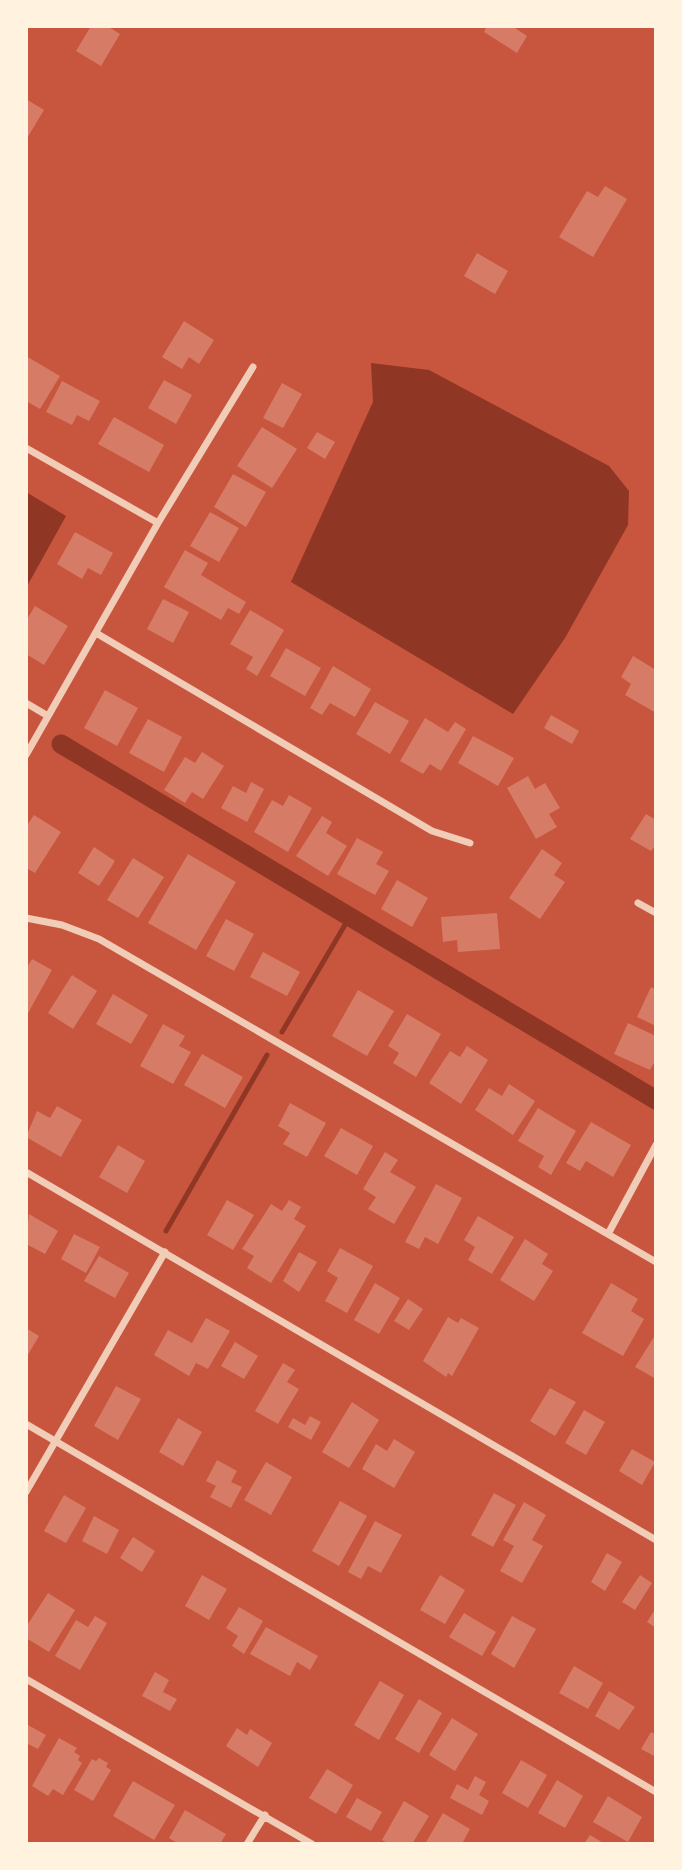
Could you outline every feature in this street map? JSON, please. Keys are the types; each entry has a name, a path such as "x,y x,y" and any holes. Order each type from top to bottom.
{"street":[{"path":"26,755 158,523 253,367"},
{"path":"26,448 158,523"},
{"path":"96,632 432,831 470,843"},
{"path":"26,703 48,716"},
{"path":"638,903 656,913"},
{"path":"26,918 62,925 99,939 656,1262"},
{"path":"608,1234 656,1145"},
{"path":"26,1172 656,1539"},
{"path":"26,1492 165,1252"},
{"path":"26,1424 656,1792"},
{"path":"26,1679 312,1844"},
{"path":"247,1844 265,1815"}],"shaded area":[{"path":"371,363 429,370 609,466 629,491 628,525 565,638 513,714 291,582 373,402"},
{"path":"26,492 66,516 26,588"}],"building":[{"path":"91,26 107,26 120,34 101,66 76,51"},
{"path":"487,26 512,26 527,36 517,53 484,32"},
{"path":"26,99 44,110 26,140"},
{"path":"605,186 627,199 593,257 559,237 587,191 598,197"},
{"path":"477,253 508,271 495,294 464,276"},
{"path":"184,321 214,340 199,364 189,357 182,369 162,357"},
{"path":"26,356 60,376 40,409 26,401"},
{"path":"164,380 192,395 176,424 148,408"},
{"path":"62,381 100,401 89,421 77,415 72,425 46,412"},
{"path":"282,383 302,394 283,428 263,418"},
{"path":"114,417 164,445 149,472 98,444"},
{"path":"262,427 297,449 272,488 237,466"},
{"path":"317,432 335,442 325,459 307,448"},
{"path":"233,474 266,492 246,527 214,507"},
{"path":"210,512 239,528 219,562 190,546"},
{"path":"75,532 113,553 101,575 88,568 82,579 57,564"},
{"path":"185,550 208,563 201,575 246,602 239,614 228,608 221,620 164,587"},
{"path":"163,599 189,612 173,643 147,629"},
{"path":"35,606 68,626 44,665 26,654 26,621"},
{"path":"250,610 284,630 257,676 246,669 253,657 230,644"},
{"path":"286,648 321,668 305,696 270,676"},
{"path":"633,656 656,670 656,713 625,695 631,684 621,677"},
{"path":"333,666 371,689 355,717 330,703 322,715 310,708"},
{"path":"105,690 138,708 117,746 84,728"},
{"path":"375,702 409,721 390,754 356,734"},
{"path":"551,715 579,731 572,744 544,728"},
{"path":"425,718 448,732 455,722 466,729 441,771 430,764 423,774 400,761"},
{"path":"148,719 182,737 164,772 129,753"},
{"path":"473,736 514,758 498,786 458,763"},
{"path":"202,752 224,766 203,799 192,792 185,803 164,790 185,757 195,763"},
{"path":"528,776 535,789 545,783 560,808 549,814 557,827 536,839 507,788"},
{"path":"251,782 264,789 247,822 221,808 233,786 246,793"},
{"path":"289,795 312,808 288,852 254,832 272,800 283,806"},
{"path":"646,814 656,820 656,844 651,851 630,839"},
{"path":"34,815 61,832 35,873 26,868 26,827"},
{"path":"322,816 332,822 326,833 347,846 328,876 296,856"},
{"path":"357,838 383,852 376,864 389,871 375,895 337,874"},
{"path":"94,847 115,861 99,886 78,873"},
{"path":"542,849 562,863 554,875 565,882 540,919 509,898"},
{"path":"188,854 236,882 196,950 148,923"},
{"path":"133,858 164,877 138,918 107,900"},
{"path":"397,880 428,898 412,927 381,909"},
{"path":"497,913 500,949 458,952 457,940 443,942 441,917"},
{"path":"226,919 254,934 234,971 206,956"},
{"path":"263,952 300,972 287,996 250,977"},
{"path":"32,959 52,970 28,1013 26,969"},
{"path":"72,975 97,991 73,1029 48,1013"},
{"path":"651,987 656,990 656,1026 637,1017"},
{"path":"358,990 394,1011 367,1056 332,1036"},
{"path":"113,994 148,1015 131,1044 96,1024"},
{"path":"407,1014 441,1034 416,1077 393,1063 399,1053 388,1046"},
{"path":"628,1023 656,1036 656,1059 650,1070 614,1054"},
{"path":"163,1024 185,1036 179,1046 191,1052 173,1084 140,1066"},
{"path":"467,1046 488,1060 461,1104 429,1083 450,1051 460,1057"},
{"path":"202,1054 243,1077 225,1108 184,1085"},
{"path":"509,1084 535,1101 513,1135 475,1110 489,1088 502,1096"},
{"path":"290,1103 326,1123 307,1157 283,1144 290,1133 278,1126"},
{"path":"57,1106 82,1120 61,1157 26,1137 37,1111 50,1118"},
{"path":"538,1108 576,1131 551,1175 538,1167 544,1156 518,1141"},
{"path":"591,1122 631,1145 613,1177 586,1161 580,1171 566,1163"},
{"path":"341,1128 373,1146 357,1175 324,1156"},
{"path":"118,1145 145,1161 127,1193 99,1177"},
{"path":"385,1152 398,1160 390,1172 416,1187 394,1224 368,1209 376,1197 363,1189"},
{"path":"436,1184 462,1198 438,1244 425,1237 419,1249 405,1242"},
{"path":"227,1200 254,1215 233,1250 207,1235"},
{"path":"289,1200 301,1207 294,1219 306,1226 271,1283 247,1268 254,1256 242,1249 271,1204 282,1211"},
{"path":"29,1214 58,1231 45,1254 26,1244"},
{"path":"478,1216 514,1237 492,1274 468,1260 475,1247 464,1240"},
{"path":"74,1234 100,1247 86,1273 61,1259"},
{"path":"525,1239 548,1254 542,1264 553,1271 534,1301 500,1280"},
{"path":"340,1248 373,1266 347,1313 325,1301 338,1278 327,1271"},
{"path":"299,1252 317,1262 299,1292 283,1281"},
{"path":"99,1256 129,1273 115,1298 84,1281"},
{"path":"375,1283 400,1298 379,1334 354,1320"},
{"path":"611,1283 638,1299 631,1311 644,1319 623,1356 582,1333"},
{"path":"408,1299 423,1309 409,1330 394,1321"},
{"path":"448,1317 458,1323 461,1318 479,1328 452,1376 448,1373 446,1377 423,1361"},
{"path":"206,1318 230,1331 208,1369 196,1363 189,1376 154,1355 168,1330 192,1343"},
{"path":"26,1328 39,1336 26,1358"},
{"path":"656,1334 656,1379 635,1367"},
{"path":"235,1342 258,1356 244,1379 221,1366"},
{"path":"283,1363 295,1370 287,1382 299,1389 278,1424 255,1411"},
{"path":"116,1386 141,1399 118,1440 94,1426"},
{"path":"550,1388 576,1402 555,1436 530,1421"},
{"path":"352,1402 379,1420 349,1468 322,1452"},
{"path":"584,1410 605,1422 586,1455 565,1443"},
{"path":"310,1416 321,1422 311,1440 288,1427 293,1418 305,1425"},
{"path":"178,1418 202,1432 183,1466 159,1452"},
{"path":"394,1439 415,1452 394,1488 362,1469 376,1444 387,1451"},
{"path":"632,1449 655,1462 642,1485 619,1471"},
{"path":"217,1460 237,1471 231,1482 242,1487 231,1508 210,1497 216,1486 206,1481"},
{"path":"266,1462 292,1477 271,1515 244,1500"},
{"path":"494,1493 516,1505 493,1547 471,1535"},
{"path":"64,1495 86,1508 66,1543 44,1531"},
{"path":"340,1501 367,1516 339,1566 312,1551"},
{"path":"524,1502 546,1515 532,1540 543,1546 522,1583 500,1571 514,1546 503,1540"},
{"path":"94,1516 119,1530 107,1554 82,1541"},
{"path":"375,1521 402,1535 381,1573 368,1566 361,1579 348,1572"},
{"path":"133,1537 155,1551 142,1572 120,1558"},
{"path":"607,1553 622,1562 605,1591 591,1582"},
{"path":"202,1575 227,1589 209,1620 185,1606"},
{"path":"440,1575 465,1590 445,1624 420,1610"},
{"path":"640,1575 652,1583 635,1610 622,1602"},
{"path":"48,1593 75,1610 49,1652 26,1638 26,1627"},
{"path":"239,1607 263,1621 244,1654 232,1646 238,1636 226,1628"},
{"path":"656,1608 656,1628 647,1622"},
{"path":"464,1613 496,1632 482,1656 449,1637"},
{"path":"95,1616 107,1623 80,1670 55,1656 76,1620 88,1627"},
{"path":"512,1616 536,1629 514,1668 491,1654"},
{"path":"266,1627 318,1656 310,1670 297,1662 290,1676 250,1654"},
{"path":"574,1666 603,1683 588,1709 559,1693"},
{"path":"155,1672 169,1680 163,1692 177,1699 170,1711 142,1696"},
{"path":"380,1681 404,1695 379,1740 354,1725"},
{"path":"609,1691 635,1707 619,1730 595,1716"},
{"path":"419,1699 442,1713 419,1753 395,1739"},
{"path":"452,1718 478,1734 455,1771 429,1755"},
{"path":"26,1724 46,1735 38,1749 26,1743"},
{"path":"237,1728 247,1735 250,1729 272,1743 258,1767 226,1746"},
{"path":"651,1732 656,1735 656,1757 641,1749"},
{"path":"59,1738 77,1748 74,1752 80,1756 78,1760 82,1763 63,1795 53,1789 48,1796 32,1786"},
{"path":"99,1758 108,1763 106,1767 111,1770 93,1801 74,1790 92,1759 96,1761"},
{"path":"521,1760 547,1775 528,1808 502,1793"},
{"path":"327,1769 353,1785 336,1814 309,1798"},
{"path":"475,1776 486,1782 479,1795 489,1801 482,1815 450,1798 457,1784 468,1790"},
{"path":"557,1780 583,1796 565,1828 538,1813"},
{"path":"133,1781 175,1805 154,1840 113,1816"},
{"path":"608,1796 642,1817 628,1842 593,1822"},
{"path":"357,1798 382,1812 371,1831 346,1817"},
{"path":"404,1801 429,1816 412,1844 389,1844 382,1840"},
{"path":"185,1810 226,1834 220,1844 179,1844 169,1838"},
{"path":"443,1813 470,1829 462,1844 425,1844"},
{"path":"590,1835 605,1844 584,1844"}],"waterway":[{"path":"61,744 656,1100"},
{"path":"282,1032 349,918"},
{"path":"166,1231 267,1055"}]}
